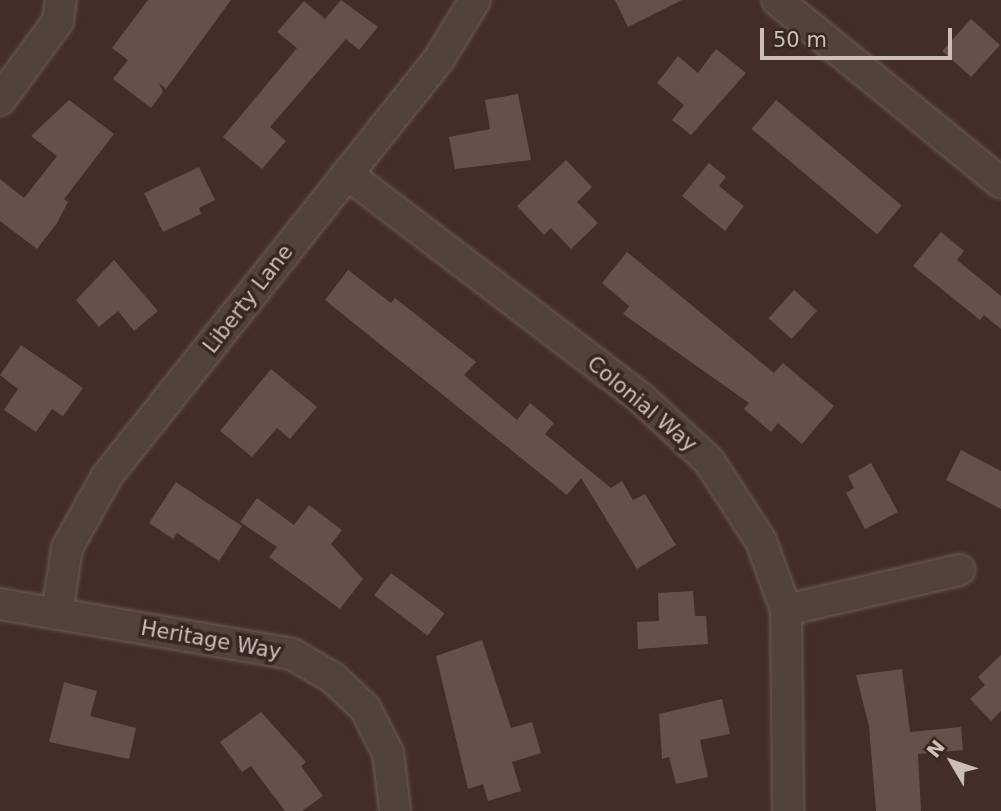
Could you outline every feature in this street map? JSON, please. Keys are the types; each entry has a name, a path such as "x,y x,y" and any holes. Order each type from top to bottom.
{"street":[{"path":"0,100 58,21 61,0"},
{"name":"Liberty Lane","path":"57,614 66,548 107,477 439,59 475,0"},
{"path":"777,0 1001,183"},
{"name":"Colonial Way","path":"347,174 676,428 709,461 761,541 786,610 788,811"},
{"path":"786,610 959,570"},
{"name":"Heritage Way","path":"0,604 254,644 292,654 333,678 365,708 388,753 395,811"}],"building":[{"path":"148,0 231,0 166,89 159,83 163,92 151,108 113,79 128,60 112,48"},
{"path":"341,0 378,27 359,50 346,39 270,127 286,141 262,169 223,137 297,48 277,32 304,1 325,19"},
{"path":"615,0 682,0 628,27"},
{"path":"971,19 1000,45 971,77 942,51"},
{"path":"716,49 746,73 691,135 672,120 684,105 657,83 678,56 698,73"},
{"path":"518,94 531,160 455,169 449,137 490,129 485,100"},
{"path":"69,100 114,134 64,199 68,202 57,223 37,249 0,221 0,179 24,198 57,156 31,136"},
{"path":"776,100 902,205 877,235 752,129"},
{"path":"566,160 592,187 577,202 598,223 571,249 551,228 544,235 517,206"},
{"path":"709,163 726,177 719,186 744,206 725,231 682,196"},
{"path":"199,167 215,200 199,208 201,214 163,232 144,193"},
{"path":"941,232 964,251 957,260 1001,296 1001,329 984,315 980,320 913,266"},
{"path":"627,252 774,373 783,363 834,406 802,444 778,423 771,432 744,409 749,403 623,314 629,306 602,283"},
{"path":"114,260 158,311 134,331 118,311 99,327 76,300"},
{"path":"348,270 391,303 395,298 476,362 464,375 517,420 530,403 554,423 545,434 611,488 622,481 633,500 645,494 676,545 637,569 581,478 567,495 325,300"},
{"path":"794,290 817,311 792,339 769,318"},
{"path":"21,345 83,388 63,416 52,409 36,432 4,410 18,389 0,375"},
{"path":"271,369 317,407 290,439 277,428 252,457 220,431"},
{"path":"961,450 1001,471 1001,509 946,480"},
{"path":"871,463 898,512 865,529 846,493 854,488 848,476"},
{"path":"176,482 242,526 219,561 177,533 173,539 149,523"},
{"path":"257,498 294,525 309,505 342,530 331,544 363,579 340,609 269,557 277,547 240,522"},
{"path":"391,573 445,613 428,636 374,595"},
{"path":"693,591 695,616 706,616 708,644 638,649 637,622 659,621 658,593"},
{"path":"482,640 511,728 532,722 541,753 512,762 521,791 488,801 483,784 468,789 436,656"},
{"path":"1001,655 1001,711 991,721 970,699 985,685 978,677"},
{"path":"902,669 910,732 961,727 963,750 918,754 921,811 876,811 869,726 856,675"},
{"path":"64,682 97,691 90,716 136,728 129,759 49,742"},
{"path":"722,699 730,734 700,740 708,777 676,784 669,757 662,759 659,714"},
{"path":"261,712 306,762 301,766 323,796 302,811 285,811 251,766 242,772 220,742"}]}
